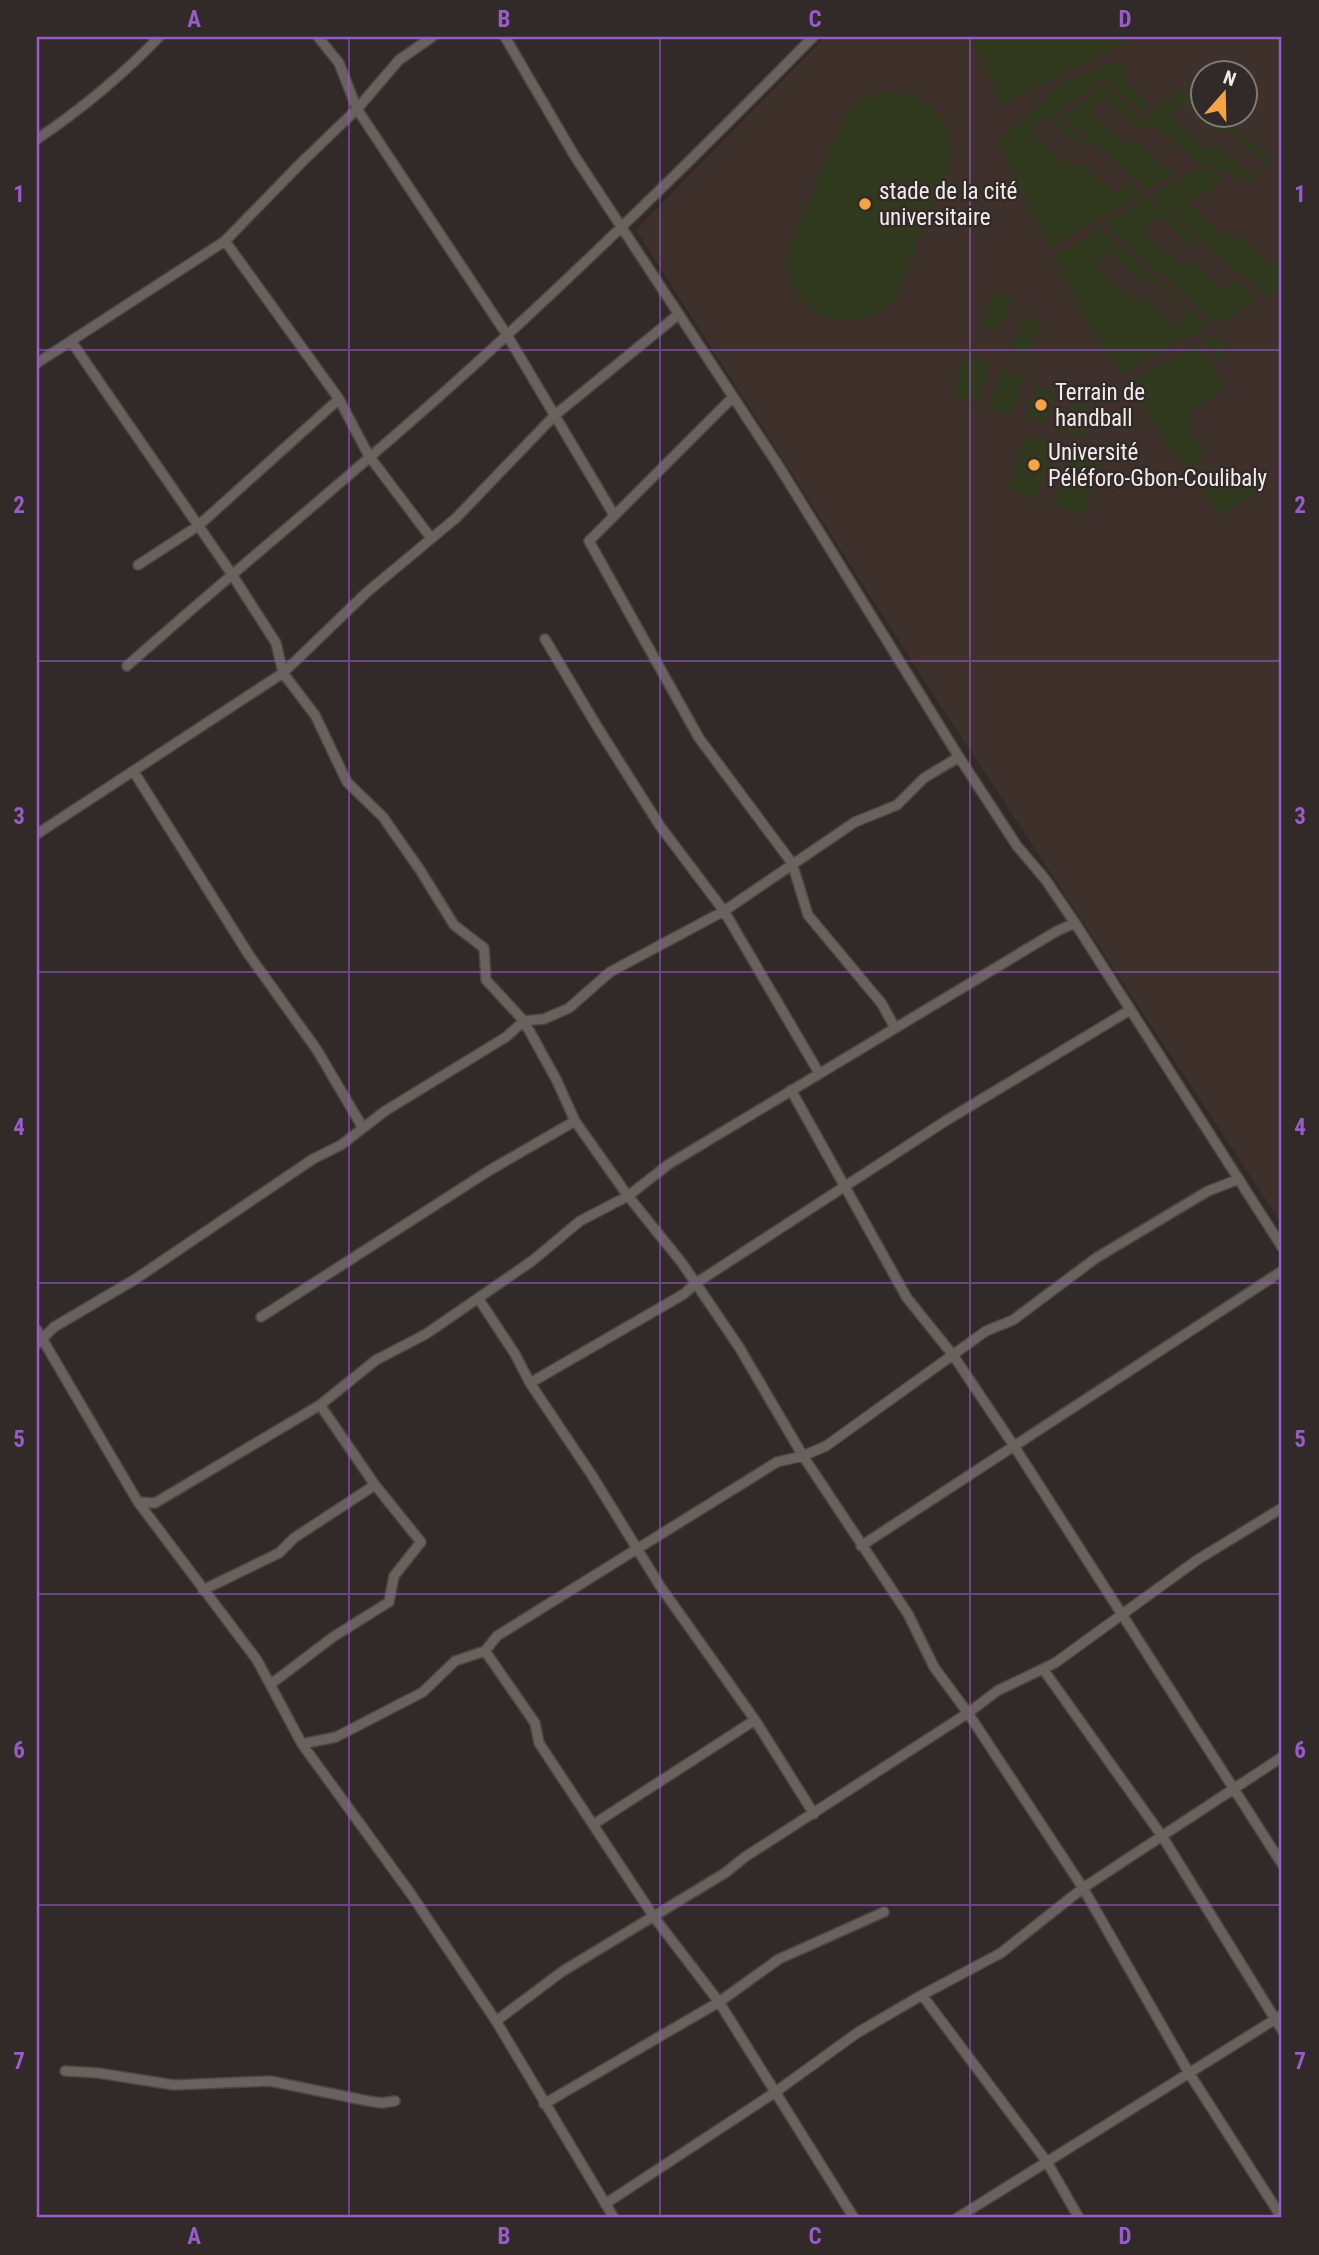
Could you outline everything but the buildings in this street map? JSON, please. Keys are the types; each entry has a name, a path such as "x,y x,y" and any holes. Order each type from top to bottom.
{"street":[{"path":"37,139 55,128 159,37"},
{"path":"318,37 339,63 357,109 507,335 614,515"},
{"path":"37,363 225,241 357,109 399,60 432,37"},
{"path":"505,37 574,155 779,465 959,757 1017,846 1045,879 1075,923 1282,1247"},
{"path":"127,666 507,335 622,228 813,37"},
{"path":"225,241 340,399 369,456 431,538"},
{"path":"37,834 284,673 366,593 456,518 555,415 679,314"},
{"path":"71,341 231,573 275,643 284,673 315,715 346,782 383,817 454,925 484,948 486,980 524,1021 557,1081 575,1121 628,1196 696,1283 739,1347 803,1455 908,1614 934,1667 968,1713 1083,1888 1189,2073 1282,2218"},
{"path":"733,397 589,541 699,737 793,863 808,915 882,1004 894,1028"},
{"path":"138,565 198,526 340,399"},
{"path":"545,639 660,826 724,911 819,1073"},
{"path":"614,2218 496,2021 411,1894 302,1744 257,1660 138,1502 39,1337 134,1280 301,1167 341,1145 386,1111 506,1037 524,1021 544,1019 569,1008 610,972 724,911 855,822 897,805 924,778 959,757"},
{"path":"134,772 249,955 317,1050 363,1128"},
{"path":"138,1502 155,1503 320,1405 376,1360 426,1335 532,1261 580,1221 628,1196 669,1164 1057,931 1075,923"},
{"path":"530,1383 684,1294 696,1283 947,1120 1130,1010"},
{"path":"791,1090 907,1298 953,1355 1014,1446 1282,1864"},
{"path":"261,1317 490,1170 575,1121"},
{"path":"302,1744 336,1738 423,1692 455,1661 485,1651 497,1636 777,1462 826,1446 986,1331 1013,1320 1096,1258 1208,1191 1239,1179"},
{"path":"861,1546 1282,1271"},
{"path":"478,1297 660,1586 755,1720 814,1814"},
{"path":"271,1684 333,1637 388,1602 394,1576 421,1542 375,1485 320,1405"},
{"path":"203,1590 279,1553 294,1538 375,1485"},
{"path":"496,2021 564,1971 654,1917 814,1814 997,1691 1055,1663 1197,1560 1282,1508"},
{"path":"485,1651 535,1723 539,1743 654,1917 719,2002 854,2218"},
{"path":"1043,1668 1162,1836 1279,2017 1282,2030"},
{"path":"594,1824 755,1720"},
{"path":"605,2204 774,2092 857,2033 1001,1953 1083,1888 1282,1757"},
{"path":"544,2104 719,2002 779,1959 884,1912"},
{"path":"922,1995 1047,2162 1079,2218"},
{"path":"957,2218 1279,2017"},
{"path":"65,2071 98,2073 174,2085 270,2081 368,2101 395,2101"}],"shaded area":[{"name":"Université Péléforo-Gbon-Coulibaly","path":"825,37 1282,37 1282,1224 937,700 636,230"}],"green space":[{"path":"971,37 1138,37 1001,105"},
{"path":"1115,61 1124,68 1127,83 1151,106 1142,112 1104,79 1054,115 1087,143 1081,147 1046,117 1031,133 1068,165 1072,161 1078,166 1081,164 1116,193 1127,181 1144,194 1048,248 998,142 1062,83"},
{"path":"1104,84 1150,125 1147,129 1141,125 1139,129 1103,99 1090,113 1127,144 1130,142 1135,146 1138,143 1174,175 1147,189 1063,117"},
{"path":"1180,90 1190,98 1190,108 1183,102 1170,117 1206,148 1210,145 1216,149 1218,146 1254,174 1264,162 1229,130 1237,130 1268,156 1269,164 1252,182 1199,165 1144,117"},
{"path":"887,92 914,97 935,111 948,133 952,160 895,299 878,312 861,319 825,317 810,308 798,295 789,278 785,258 845,114 864,99"},
{"path":"1199,168 1223,177 1207,193 1204,190 1189,205 1225,237 1229,233 1235,238 1237,236 1272,265 1282,255 1282,288 1266,297 1150,196"},
{"path":"1146,198 1201,245 1198,248 1190,246 1157,216 1142,232 1180,264 1183,260 1188,265 1191,262 1225,291 1237,278 1258,301 1215,324 1103,223"},
{"path":"1100,229 1188,308 1187,311 1153,281 1150,284 1146,280 1142,282 1108,252 1095,267 1130,298 1134,294 1140,299 1143,297 1177,326 1187,315 1189,307 1208,326 1124,373 1120,372 1088,323 1053,257"},
{"path":"994,291 1012,299 998,332 981,325"},
{"path":"1024,316 1041,323 1028,356 1010,349"},
{"path":"1216,336 1228,353 1218,360 1205,341"},
{"path":"1199,345 1226,387 1188,414 1196,427 1189,431 1206,455 1183,468 1127,384"},
{"path":"967,355 991,364 976,403 952,393"},
{"path":"1002,369 1026,378 1011,416 987,407"},
{"name":"Terrain de handball","path":"1037,386 1056,394 1045,423 1025,416"},
{"name":"Terrain de handball","path":"1073,401 1090,408 1079,437 1061,430"},
{"path":"1026,435 1056,447 1035,500 1006,488"},
{"path":"1073,452 1102,463 1082,515 1052,504"},
{"path":"1213,466 1224,476 1229,472 1243,488 1257,479 1265,489 1221,514 1193,481 1197,475"}],"place":[{"name":"stade de la cité universitaire","path":"865,204"},
{"name":"Terrain de handball","path":"1041,405"},
{"name":"Université Péléforo-Gbon-Coulibaly","path":"1034,465"}]}
